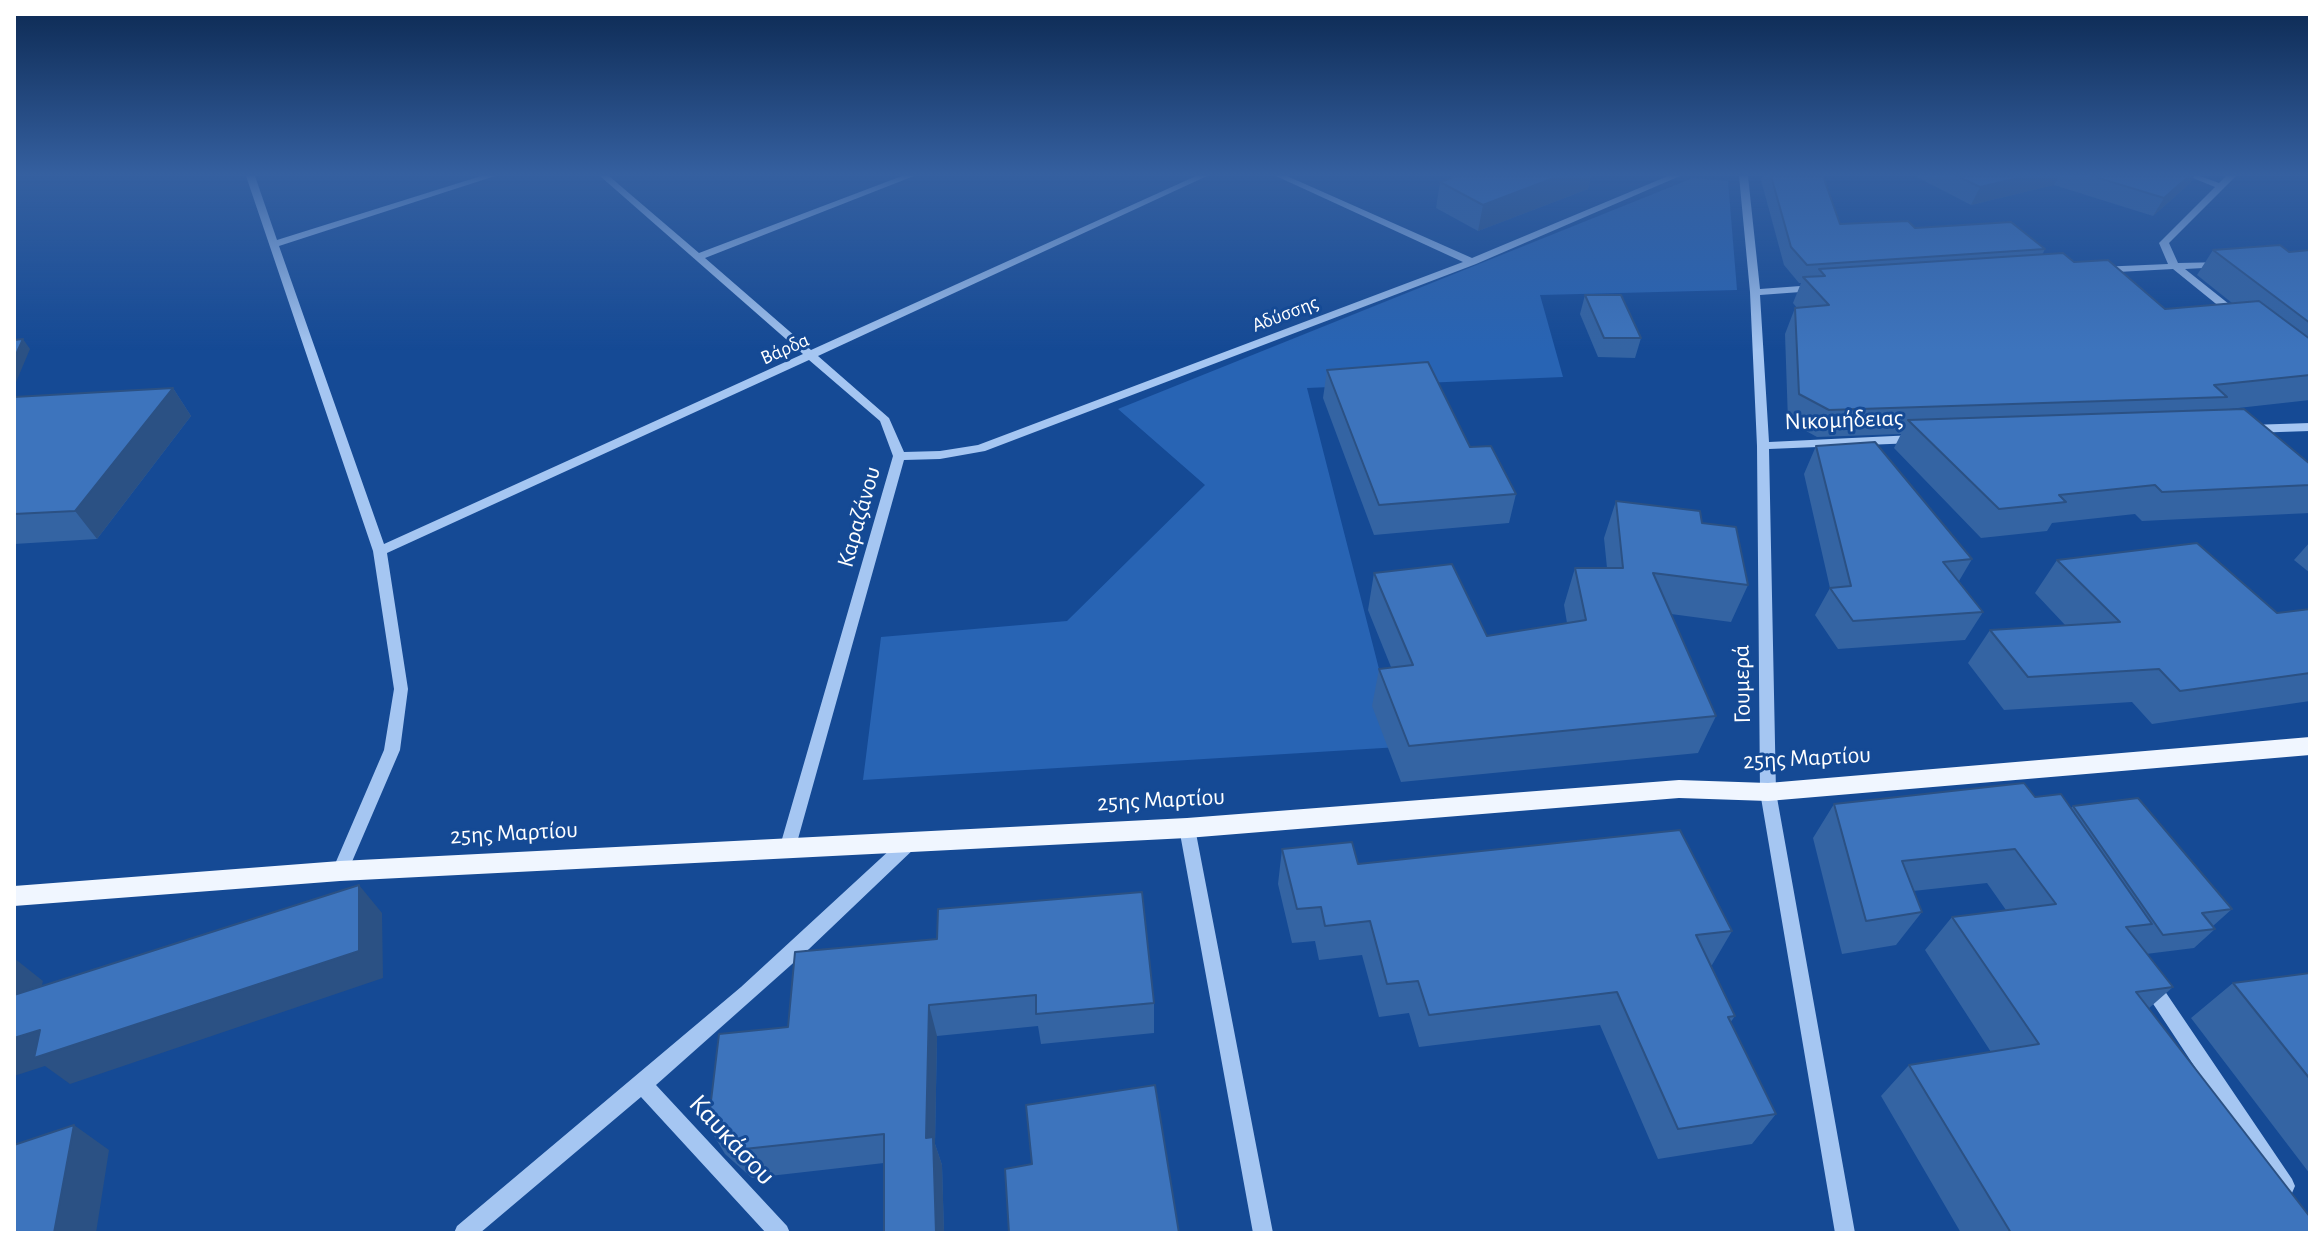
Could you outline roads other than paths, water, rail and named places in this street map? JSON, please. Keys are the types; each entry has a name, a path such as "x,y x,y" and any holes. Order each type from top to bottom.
{"main road":[{"name":"25ης Μαρτίου","path":"14,896 340,871 1187,828 1679,789 1768,792 2011,778 2310,746"}],"street":[{"path":"269,234 380,551 401,689 392,750 340,871"},
{"path":"273,245 307,234"},
{"name":"Καραζάνου","path":"672,234 885,420 899,456 788,846"},
{"path":"699,257 758,234"},
{"name":"Βάρδα","path":"380,551 1077,234"},
{"path":"1410,234 1472,262"},
{"name":"Αδύσσης","path":"899,456 940,455 981,448 1472,262 1538,234"},
{"name":"Γουμερά","path":"1749,234 1763,446 1768,792 1845,1233"},
{"path":"2173,234 2164,243 2174,265 2248,325"},
{"path":"2089,271 2235,263"},
{"path":"1755,292 1831,287"},
{"path":"2232,429 2310,427"},
{"name":"Νικομήδειας","path":"1763,446 1921,439"},
{"path":"1187,828 1263,1233"},
{"path":"464,1233 643,1085 855,896 911,841"},
{"path":"2137,965 2293,1198"},
{"name":"Καυκάσου","path":"643,1085 780,1233"}]}
